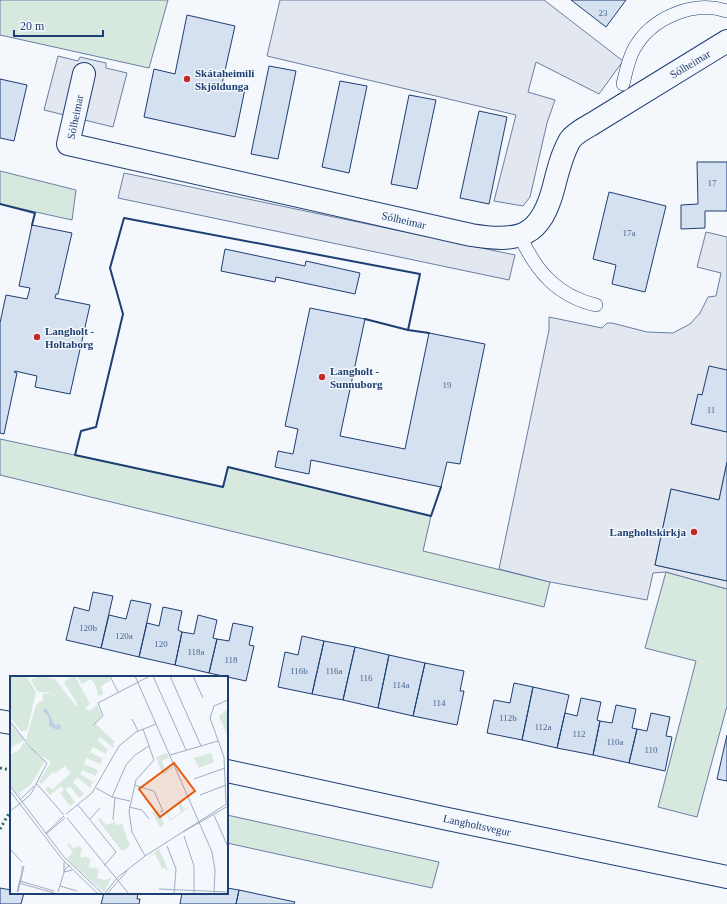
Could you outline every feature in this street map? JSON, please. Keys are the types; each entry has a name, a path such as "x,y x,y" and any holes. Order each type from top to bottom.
{"street":[{"name":"Sólheimar","path":"84,74 68,144 471,236 492,239 520,236 533,228 544,217 551,198 560,161 571,139 592,124 727,41"},
{"path":"0,721 10,723"},
{"name":"Langholtsvegur","path":"228,771 727,877"}],"lane":[{"path":"623,84 627,66 634,48 646,34 660,22 675,14 691,9 708,8 727,11"},
{"path":"520,236 528,255 551,284 564,292 596,306"}],"shaded area":[{"path":"0,0 168,0 149,68 0,35"},
{"path":"280,0 544,0 623,61 599,94 536,62 528,92 555,100 547,123 530,197 523,206 494,201 516,115 267,56"},
{"path":"58,56 78,61 80,57 106,63 106,68 127,73 113,127 44,110"},
{"path":"0,171 76,190 72,220 0,204"},
{"path":"124,173 515,255 509,280 118,198"},
{"path":"706,232 727,237 727,370 702,395 698,395 691,424 727,432 727,462 719,500 671,489 655,565 727,581 727,589 666,572 653,573 647,600 550,582 499,569 549,330 549,317 602,328 607,323 612,323 647,332 673,333 690,324 700,313 708,297 716,296 721,273 697,267"},
{"path":"0,439 223,487 228,467 431,516 423,551 550,582 544,607 0,475"},
{"path":"666,572 727,589 727,706 697,817 658,807 696,661 645,648"},
{"path":"228,815 439,862 432,888 228,843"}],"building":[{"path":"571,0 626,0 606,27"},
{"name":"Skátaheimili Skjöldunga","path":"187,15 235,26 222,84 245,89 235,137 144,117 154,69 175,74"},
{"path":"269,66 296,71 278,159 251,154"},
{"path":"0,79 27,85 14,141 0,138"},
{"path":"340,81 367,86 349,173 322,167"},
{"path":"409,95 436,100 417,189 391,184"},
{"path":"479,111 507,117 489,204 460,198"},
{"path":"697,162 727,162 727,211 705,211 705,228 681,229 681,205 698,204"},
{"path":"609,192 666,206 645,292 612,284 616,265 593,259"},
{"path":"32,225 72,233 58,294 56,294 55,298 90,305 70,394 35,387 37,376 15,371 14,372 17,373 4,434 0,433 0,323 6,295 27,299 30,288 19,286"},
{"path":"225,249 305,266 306,261 360,273 355,294 276,277 275,282 221,271"},
{"path":"310,308 365,319 340,436 405,449 429,333 485,344 460,464 447,462 441,487 311,460 309,474 275,467 278,451 293,454 298,429 285,426"},
{"path":"709,366 727,370 727,432 691,424 698,394 702,395"},
{"name":"Langholtskirkja","path":"727,462 727,581 655,565 671,489 719,500"},
{"path":"93,592 113,596 101,648 66,640 74,607 89,611"},
{"path":"131,600 151,604 139,657 101,648 109,615 126,619"},
{"path":"163,607 182,611 178,630 182,632 175,665 139,657 147,623 159,626"},
{"path":"198,615 217,620 213,638 217,639 209,673 175,665 182,632 194,634"},
{"path":"233,623 253,627 249,645 254,646 246,681 209,673 217,639 229,641"},
{"path":"302,636 324,641 312,694 278,687 285,652 298,655"},
{"path":"324,641 355,647 343,700 312,694"},
{"path":"355,647 389,655 378,708 343,700"},
{"path":"389,655 425,663 413,716 378,708"},
{"path":"425,663 464,671 460,691 464,691 457,725 413,716"},
{"path":"514,683 533,687 522,740 487,733 494,700 510,703"},
{"path":"533,687 569,695 557,748 522,740"},
{"path":"581,698 601,702 597,720 600,721 593,755 557,748 565,713 577,716"},
{"path":"616,705 636,709 632,728 637,729 629,763 593,755 600,721 612,723"},
{"path":"651,713 670,717 666,736 672,737 665,771 629,763 637,729 647,731"},
{"path":"727,735 727,781 717,779"},
{"path":"0,888 10,890 10,894 24,894 21,904 0,904"},
{"path":"228,888 239,890 236,904 180,904 182,894 228,894"},
{"path":"239,890 295,902 294,904 236,904"},
{"path":"104,894 138,894 137,899 140,899 139,904 101,904"}],"hedge":[{"path":"0,768 10,770"},
{"path":"0,829 10,812"}],"wall":[{"path":"0,204 35,213 32,225"},
{"path":"429,333 408,330 420,274 124,218 110,268 123,314 96,427 81,431 75,455 223,487 228,467 431,516 441,487"},
{"path":"365,319 408,330"}],"place":[{"name":"Skátaheimili Skjöldunga","path":"187,79"},
{"name":"Langholt - Holtaborg","path":"37,337"},
{"name":"Langholt - Sunnuborg","path":"322,377"},
{"name":"Langholtskirkja","path":"694,532"}]}
